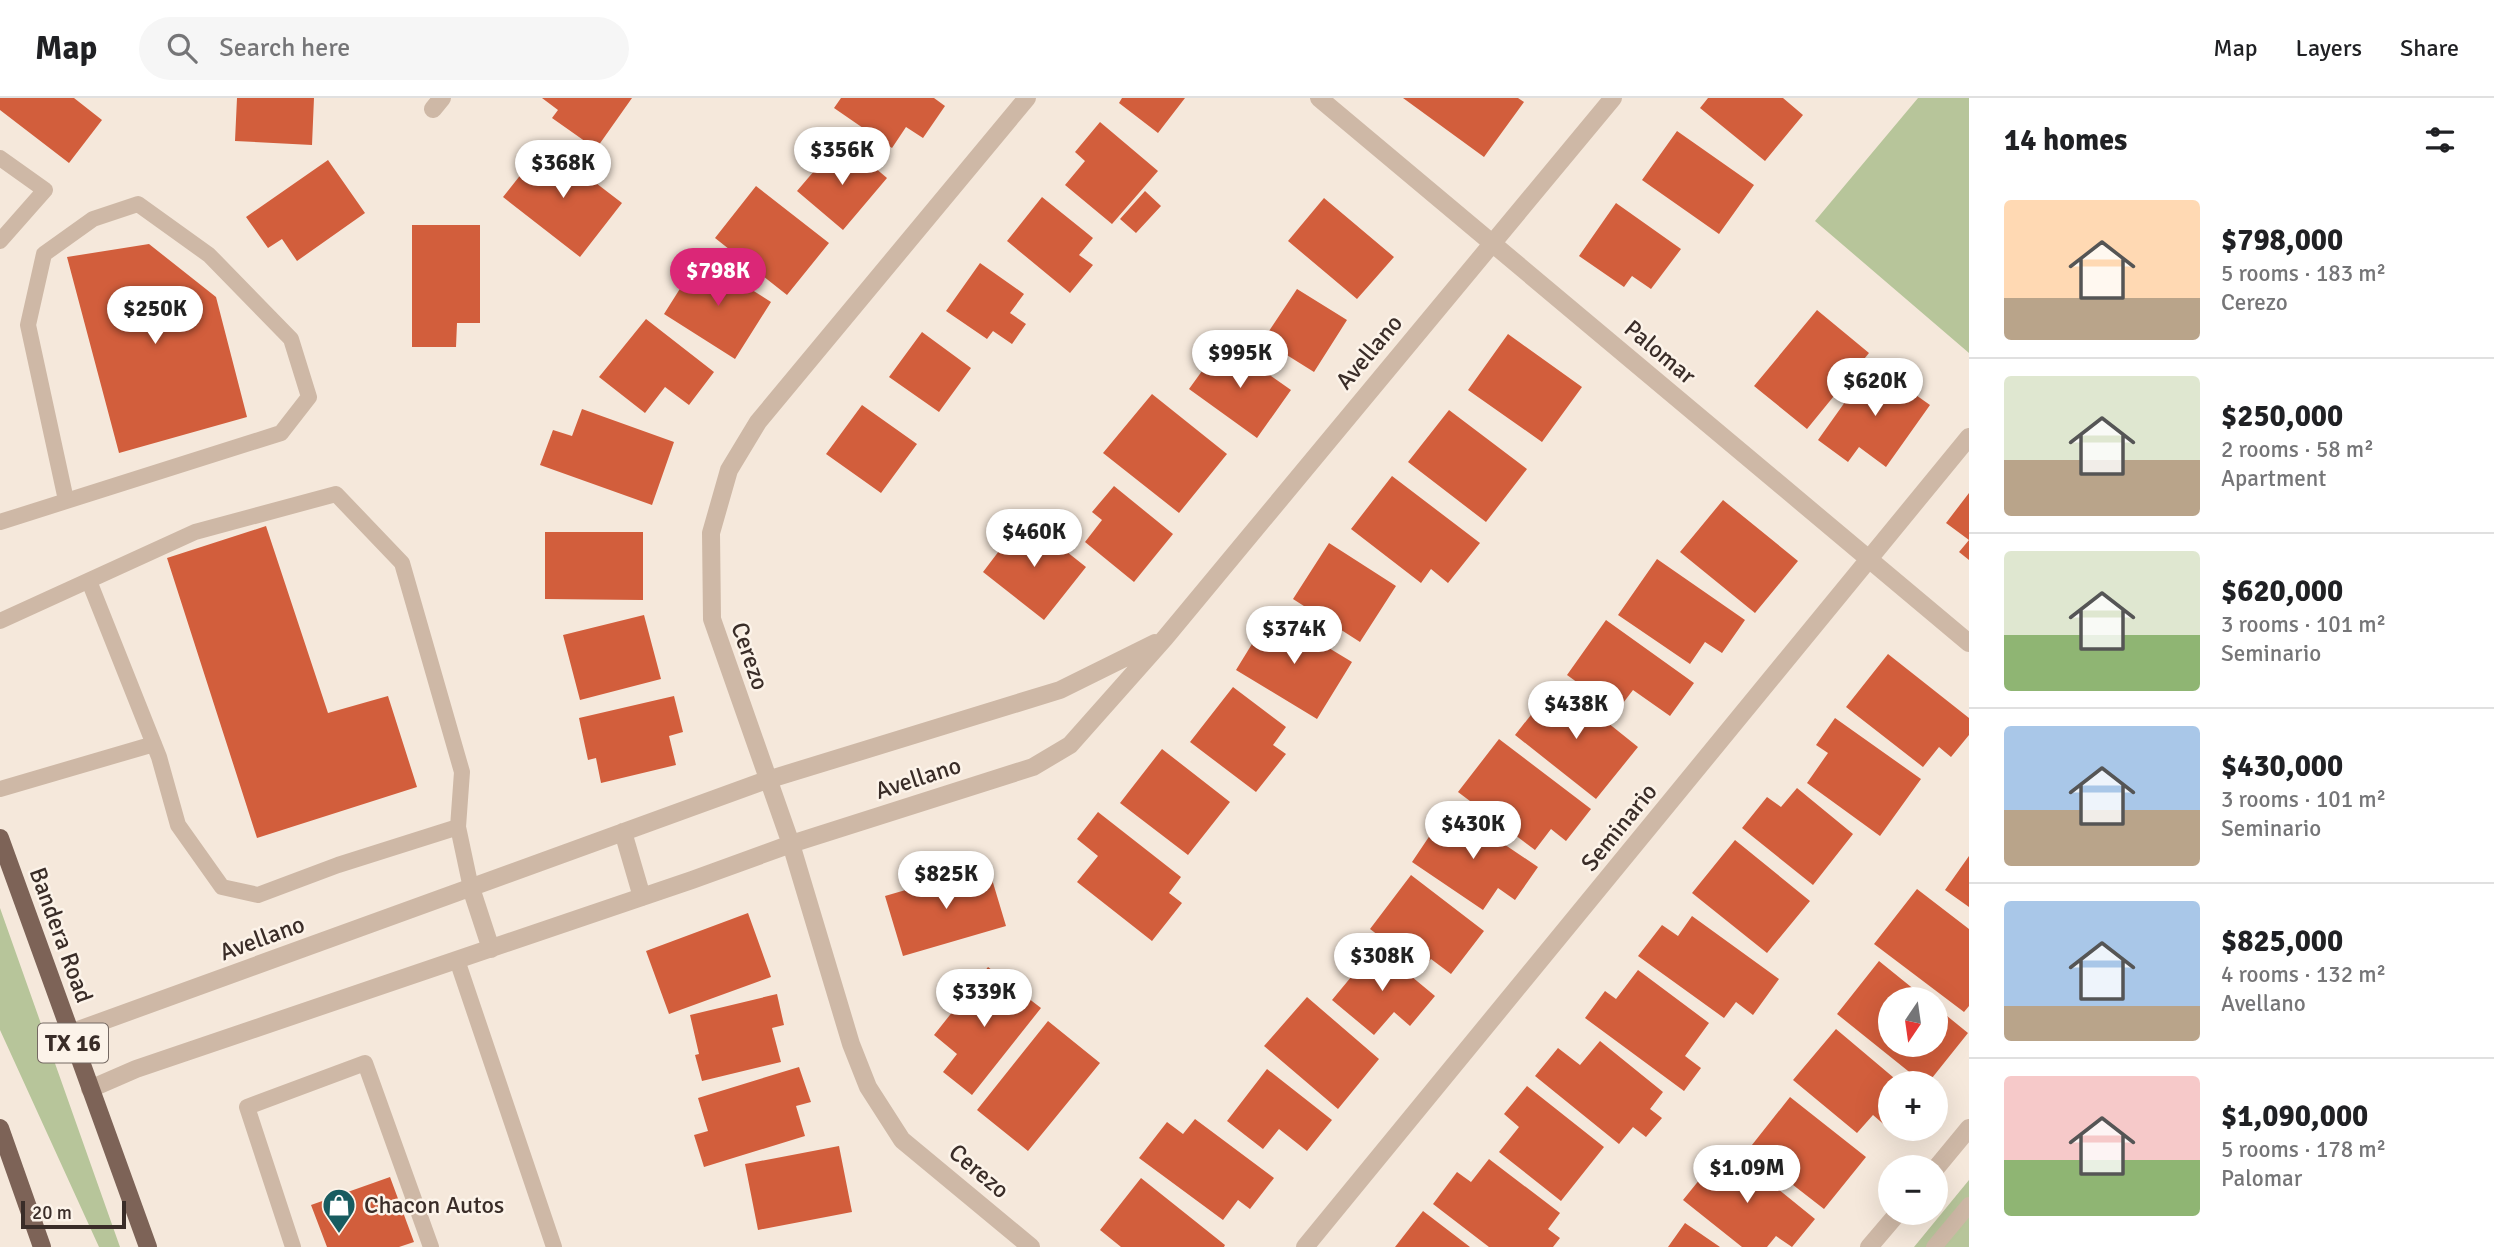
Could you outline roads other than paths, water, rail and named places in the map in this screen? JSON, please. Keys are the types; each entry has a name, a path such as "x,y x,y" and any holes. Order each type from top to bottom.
{"main road":[{"name":"Bandera Road","path":"0,838 148,1247"},
{"path":"0,1128 41,1247"}],"street":[{"name":"Cerezo","path":"1027,98 758,422 729,470 711,533 712,619 766,780 791,844 851,1044 868,1087 902,1140 1031,1247"},
{"name":"Palomar","path":"1319,98 1969,643"},
{"name":"Avellano","path":"90,1089 136,1069 791,844 1032,767 1070,745 1165,638 1613,98"},
{"name":"Seminario","path":"1305,1247 1969,437"},
{"name":"Avellano","path":"70,1033 766,780 1060,690 1165,638"},
{"path":"623,832 642,897"},
{"path":"471,888 491,949"},
{"path":"1947,1155 1969,1128"},
{"path":"1870,1247 1888,1225"}],"lane":[{"path":"0,158 45,190 0,241"},
{"path":"0,522 281,433 309,397 291,339 209,255 138,204 93,219 44,254 28,324 66,500"},
{"path":"0,621 195,533 336,494 402,563 462,772 458,827 471,888"},
{"path":"89,581 154,744 178,825 222,887 258,895 338,865 458,827"},
{"path":"0,789 154,744"},
{"path":"457,960 554,1247"},
{"path":"293,1247 247,1107 365,1063 430,1247"},
{"path":"1934,1247 1969,1205"}],"place":[{"name":"Chacon Autos","path":"339,1235"}]}
